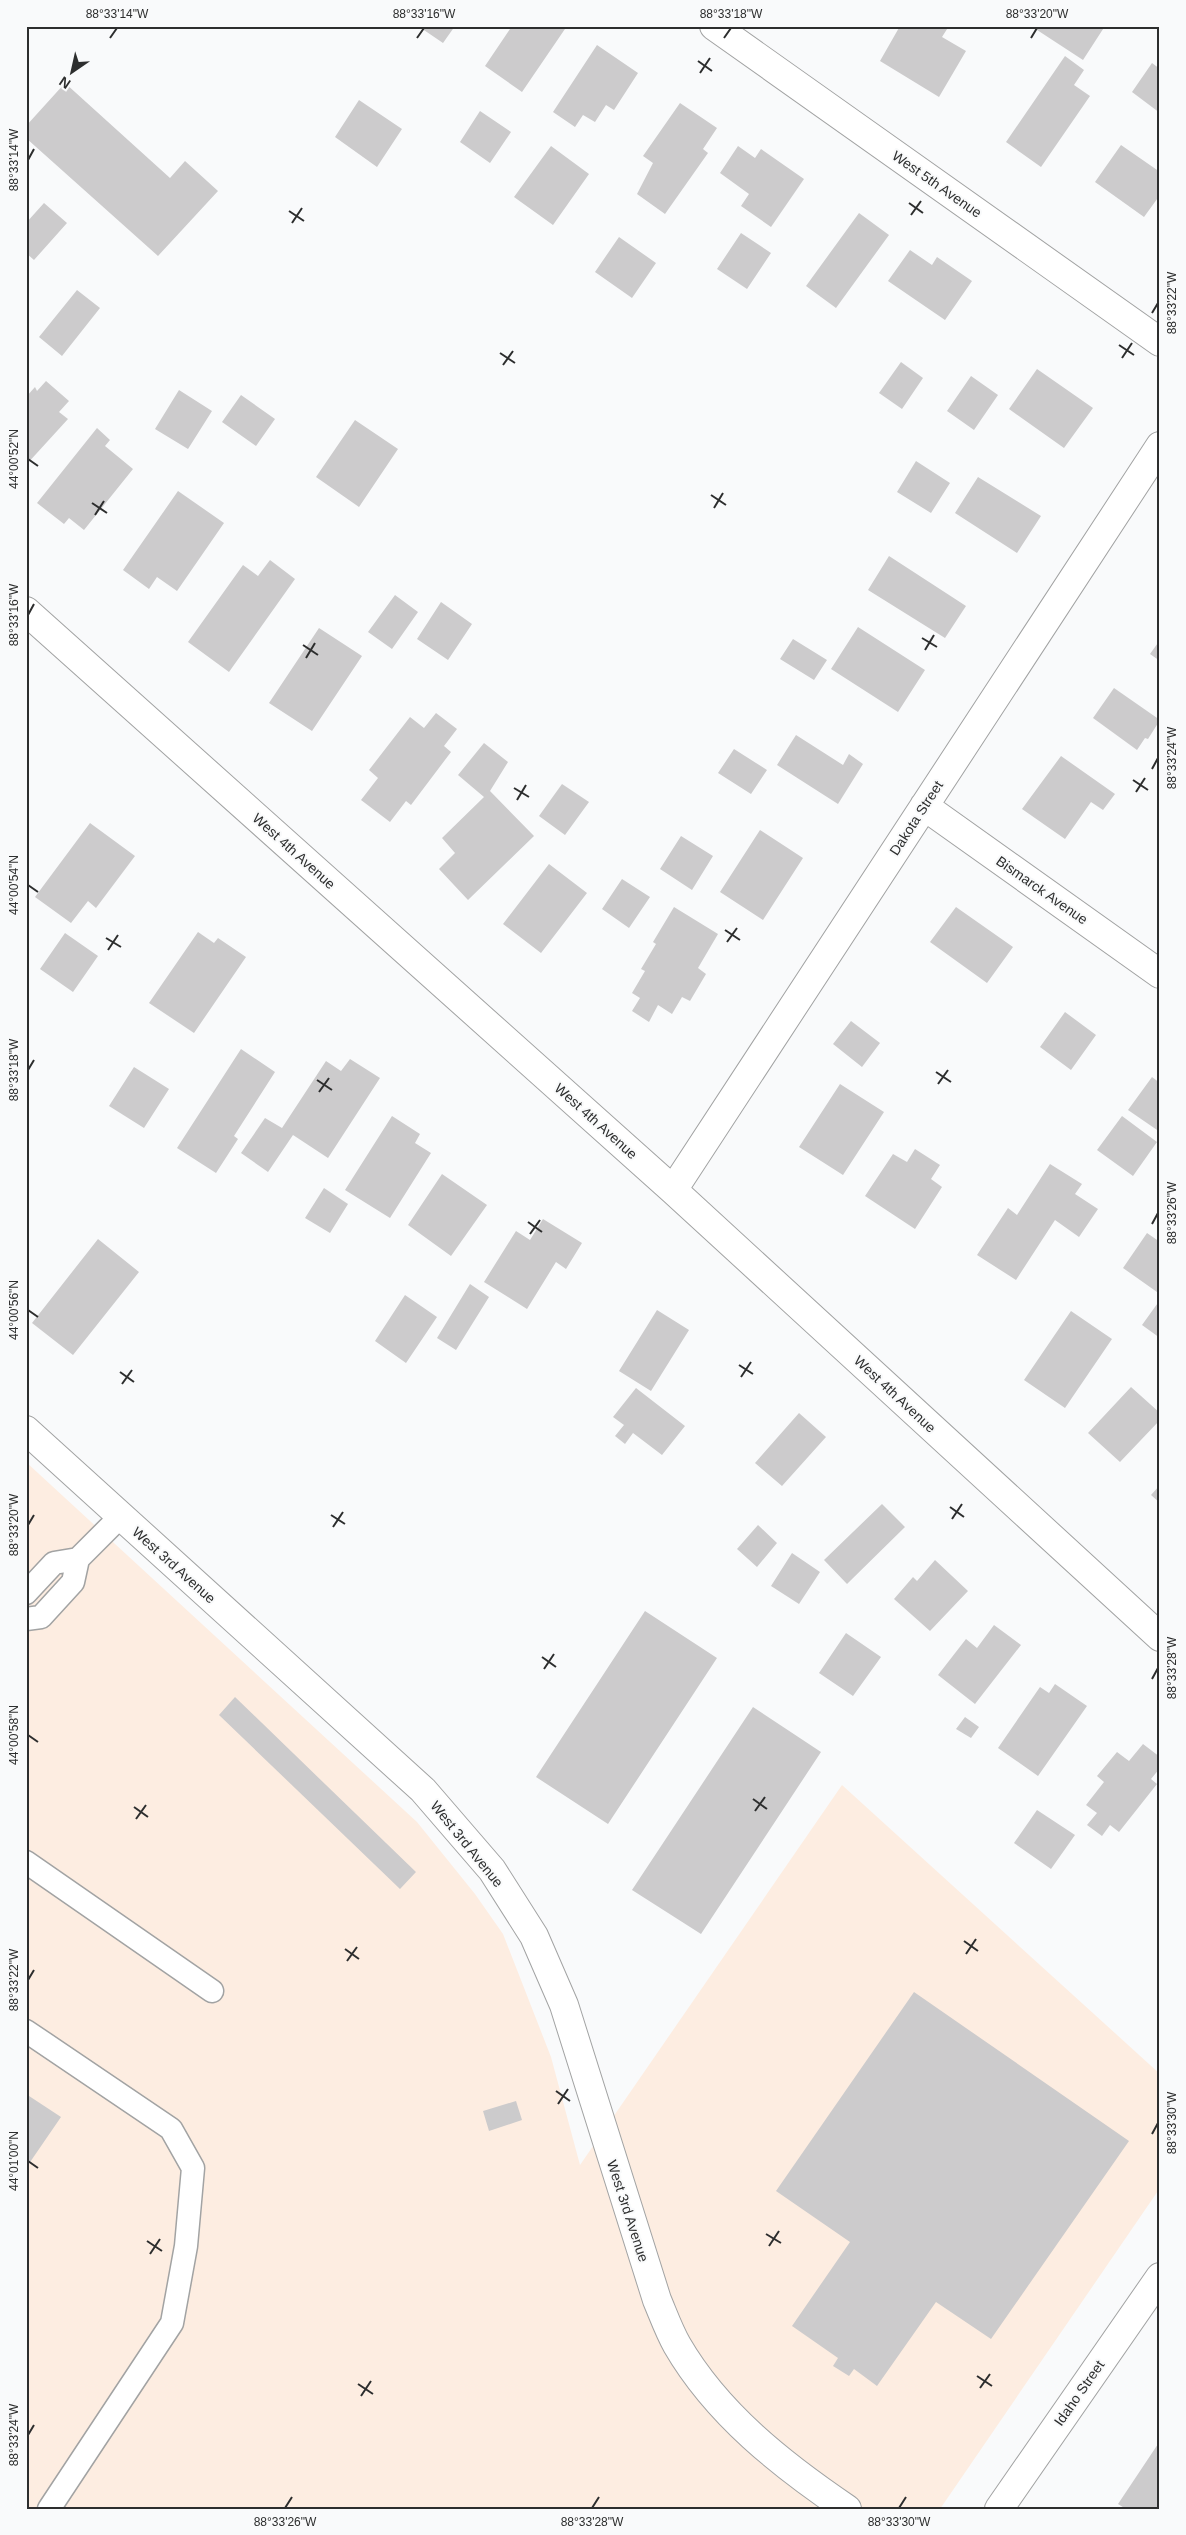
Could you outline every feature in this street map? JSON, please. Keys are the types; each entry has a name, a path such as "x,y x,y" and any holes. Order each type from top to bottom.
{"street":[{"name":"West 5th Avenue","path":"714,26 1160,342"},
{"name":"Dakota Street","path":"673,1190 1160,446"},
{"name":"West 4th Avenue","path":"26,611 673,1190 1160,1637"},
{"name":"Bismarck Avenue","path":"924,806 1160,974"},
{"name":"West 3rd Avenue","path":"26,1430 423,1790 492,1870 534,1936 564,2005 656,2300 678,2345 713,2395 751,2435 801,2478 847,2509"},
{"name":"Idaho Street","path":"999,2509 1160,2277"}],"lane":[{"path":"26,1619 42,1617 73,1582 78,1559 120,1517"},
{"path":"26,1593 54,1563 78,1559"},
{"path":"26,1862 212,1991"},
{"path":"26,2030 171,2129 193,2168 186,2246 172,2323 49,2509"}],"shaded area":[{"path":"26,1462 417,1822 475,1894 503,1934 551,2057 580,2165 842,1785 1160,2074 1160,2188 940,2509 26,2509"}],"building":[{"path":"418,26 455,26 443,43"},
{"path":"512,26 567,26 522,92 485,66"},
{"path":"900,26 949,26 942,37 966,51 939,97 880,61"},
{"path":"1035,26 1105,26 1083,60 1034,28"},
{"path":"597,45 638,73 614,110 606,105 595,122 583,115 575,127 553,112"},
{"path":"1065,56 1084,70 1074,85 1090,96 1041,167 1006,142"},
{"path":"1152,63 1160,69 1160,113 1132,92"},
{"path":"65,83 170,178 185,161 218,191 158,256 26,138 26,126"},
{"path":"359,100 402,129 377,167 335,137"},
{"path":"680,103 717,128 703,149 708,153 665,214 637,194 653,163 643,156"},
{"path":"480,111 511,132 490,163 460,142"},
{"path":"1121,145 1160,172 1160,195 1144,217 1095,182"},
{"path":"551,146 589,174 553,225 514,197"},
{"path":"738,146 755,158 761,149 804,179 771,227 741,206 749,194 720,173"},
{"path":"44,203 67,223 34,260 26,253 26,223"},
{"path":"859,213 889,235 836,308 806,286"},
{"path":"741,233 771,253 747,289 717,269"},
{"path":"619,237 656,263 632,298 595,272"},
{"path":"910,250 932,265 937,257 972,281 945,320 888,281"},
{"path":"77,290 100,308 62,356 39,337"},
{"path":"901,362 923,378 902,409 879,393"},
{"path":"1037,369 1093,408 1064,448 1009,409"},
{"path":"971,376 998,395 974,430 947,411"},
{"path":"46,381 69,401 59,412 68,419 26,465 26,397 35,387 37,391"},
{"path":"179,390 212,411 188,449 155,429"},
{"path":"241,395 275,419 256,446 222,422"},
{"path":"355,420 398,449 359,507 316,477"},
{"path":"97,428 110,440 105,446 133,469 84,530 69,518 64,524 37,503"},
{"path":"916,461 950,483 931,513 897,492"},
{"path":"978,477 1041,516 1017,553 955,513"},
{"path":"178,491 224,523 177,591 157,577 149,589 123,570"},
{"path":"889,556 966,606 945,638 868,590"},
{"path":"270,560 295,579 229,672 188,642 243,565 258,576"},
{"path":"395,595 418,612 392,649 368,632"},
{"path":"441,602 472,624 448,660 417,639"},
{"path":"858,627 925,670 898,712 831,669"},
{"path":"319,628 362,656 312,731 269,703"},
{"path":"793,639 827,660 814,680 780,659"},
{"path":"1160,640 1160,661 1150,654"},
{"path":"1114,688 1160,720 1148,739 1145,738 1137,750 1093,718"},
{"path":"436,713 457,729 444,746 451,752 411,805 406,801 390,822 361,800 378,778 369,770 410,717 424,728"},
{"path":"796,735 843,765 849,754 863,764 838,804 777,765"},
{"path":"484,743 508,762 490,791 534,836 468,900 439,869 455,853 442,838 484,797 458,775"},
{"path":"734,749 767,770 751,794 718,773"},
{"path":"1061,756 1115,794 1103,810 1091,802 1065,839 1022,809"},
{"path":"562,784 589,802 565,835 539,816"},
{"path":"90,823 135,856 96,908 88,901 71,923 35,897"},
{"path":"760,830 803,858 763,920 720,892"},
{"path":"681,836 713,856 692,890 660,869"},
{"path":"549,864 587,893 541,953 503,924"},
{"path":"622,879 650,897 629,928 602,909"},
{"path":"674,907 718,934 698,968 706,974 690,1001 682,997 672,1014 658,1005 649,1022 632,1011 640,998 632,993 645,971 641,969 656,944 653,942"},
{"path":"956,907 1013,947 987,983 930,942"},
{"path":"198,932 214,943 218,938 246,957 194,1033 149,1003"},
{"path":"65,933 98,956 73,992 40,969"},
{"path":"1065,1012 1096,1035 1071,1070 1040,1047"},
{"path":"851,1021 880,1043 862,1067 833,1044"},
{"path":"241,1049 275,1072 234,1136 238,1139 216,1173 177,1148"},
{"path":"350,1059 380,1078 328,1158 293,1135 268,1172 241,1153 265,1118 282,1128 326,1061 341,1071"},
{"path":"134,1067 169,1089 144,1128 109,1106"},
{"path":"1152,1077 1160,1083 1160,1132 1128,1110"},
{"path":"840,1084 884,1112 843,1175 799,1147"},
{"path":"392,1116 420,1134 415,1143 431,1153 390,1218 345,1190"},
{"path":"1122,1116 1157,1142 1133,1176 1097,1150"},
{"path":"915,1149 940,1165 931,1179 942,1187 915,1229 865,1196 893,1154 907,1162"},
{"path":"1050,1164 1082,1184 1075,1194 1098,1209 1079,1237 1055,1220 1016,1280 977,1255 1008,1208 1017,1215"},
{"path":"442,1174 487,1205 451,1256 408,1225"},
{"path":"324,1188 348,1204 330,1233 305,1218"},
{"path":"543,1219 582,1243 566,1269 556,1262 527,1309 484,1282 516,1231 530,1240"},
{"path":"1147,1233 1160,1242 1160,1288 1157,1292 1123,1268"},
{"path":"98,1239 139,1272 73,1355 32,1323"},
{"path":"470,1284 489,1297 456,1350 437,1338"},
{"path":"405,1295 437,1317 406,1363 375,1341"},
{"path":"1160,1300 1160,1338 1142,1325"},
{"path":"657,1310 689,1330 651,1391 619,1371"},
{"path":"1071,1311 1112,1339 1065,1408 1024,1380"},
{"path":"1131,1387 1160,1413 1160,1420 1120,1462 1088,1433"},
{"path":"636,1388 685,1426 662,1455 633,1433 625,1444 615,1436 624,1425 613,1417"},
{"path":"799,1413 826,1437 782,1486 755,1463"},
{"path":"1160,1485 1160,1503 1151,1495"},
{"path":"882,1504 905,1527 847,1584 824,1560"},
{"path":"758,1525 777,1543 757,1567 737,1549"},
{"path":"792,1553 820,1572 799,1604 771,1586"},
{"path":"935,1560 968,1591 930,1631 894,1599 913,1577 917,1581"},
{"path":"645,1611 717,1658 608,1824 536,1777"},
{"path":"994,1625 1021,1645 975,1704 938,1675 966,1639 977,1648"},
{"path":"846,1633 881,1657 853,1696 819,1673"},
{"path":"1055,1684 1087,1706 1038,1776 998,1748 1040,1687 1049,1693"},
{"path":"235,1697 416,1872 400,1889 219,1715"},
{"path":"753,1707 821,1752 701,1934 632,1890"},
{"path":"965,1717 979,1727 971,1738 956,1729"},
{"path":"1143,1744 1160,1757 1160,1768 1151,1779 1157,1784 1119,1832 1110,1825 1102,1836 1087,1825 1097,1813 1086,1805 1104,1782 1097,1776 1117,1752 1129,1761"},
{"path":"1037,1810 1075,1835 1051,1869 1014,1843"},
{"path":"914,1992 1129,2141 991,2339 936,2302 877,2386 854,2369 849,2376 833,2366 838,2358 792,2326 850,2242 776,2191"},
{"path":"26,2094 61,2117 26,2168"},
{"path":"516,2101 522,2120 489,2131 483,2111"},
{"path":"1160,2441 1160,2509 1126,2509 1118,2504"}]}
